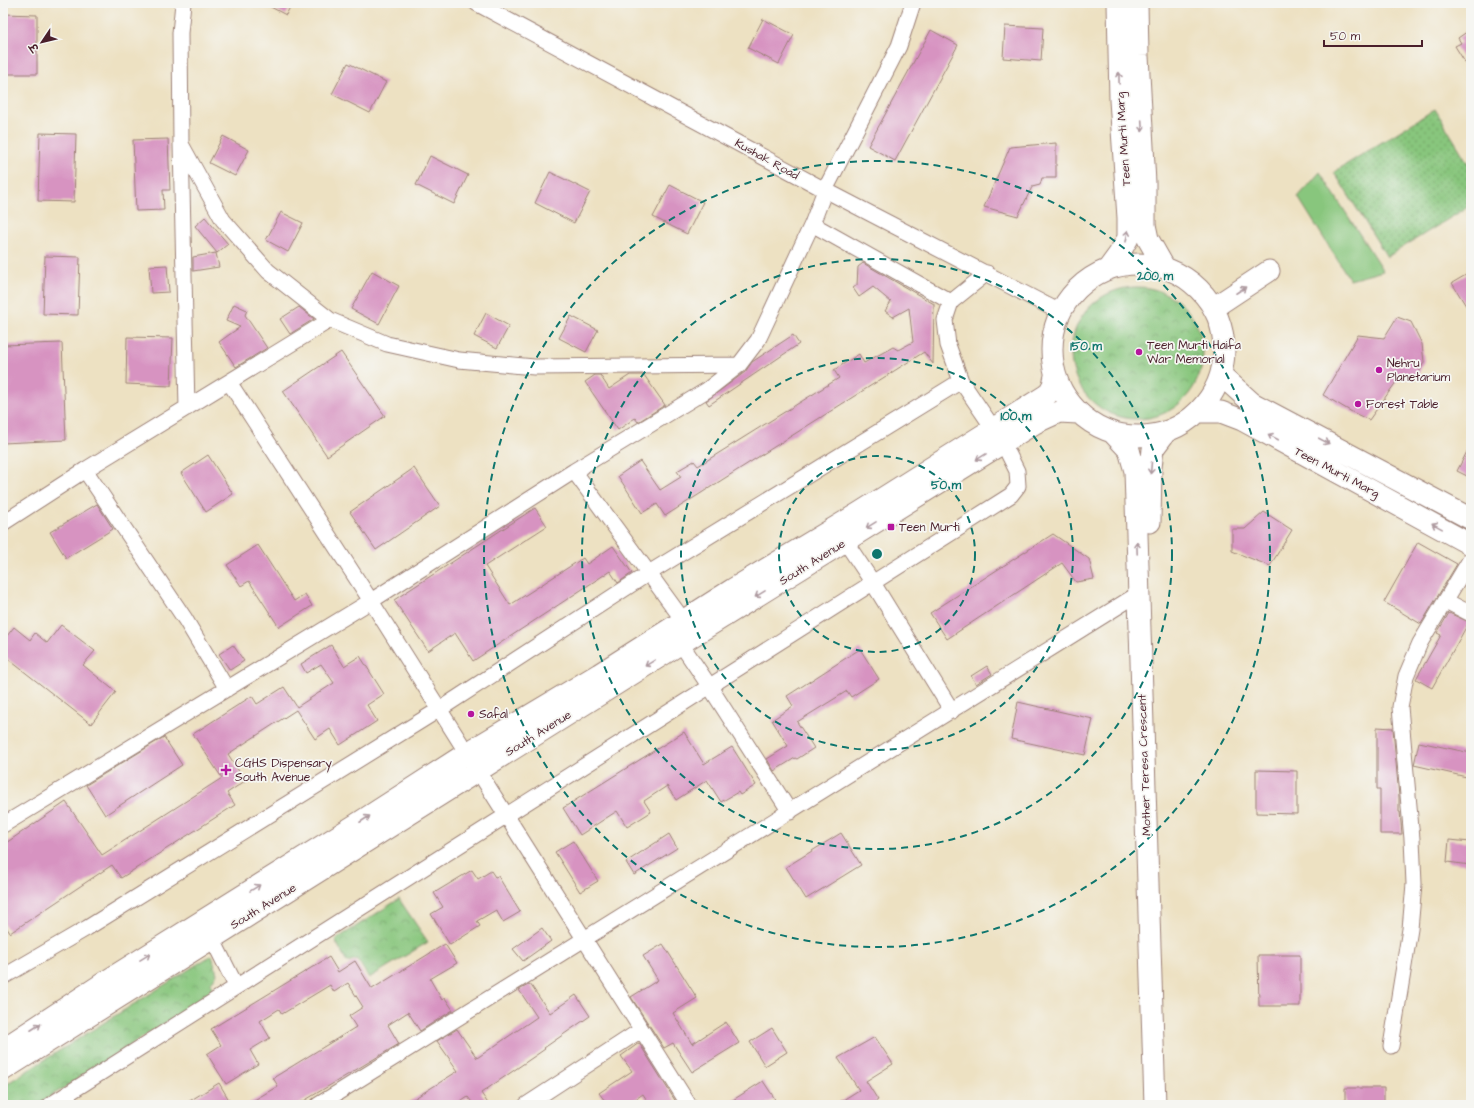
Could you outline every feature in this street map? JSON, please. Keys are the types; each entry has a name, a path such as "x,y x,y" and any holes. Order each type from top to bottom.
{"main road":[{"name":"Teen Murti Marg","path":"1108,269 1128,238 1120,100 1118,3"},
{"name":"Teen Murti Marg","path":"1137,3 1138,56 1145,183 1145,225 1148,239 1164,267"},
{"path":"1136,264 1164,267 1184,277 1200,290 1213,308 1222,330 1224,352 1221,375 1216,389 1198,412 1183,424 1165,433 1139,437 1113,433 1094,425 1078,412 1065,397 1055,376 1051,354 1053,332 1060,312 1080,286 1108,269 1136,264"},
{"path":"1213,308 1269,272"},
{"name":"Teen Murti Marg","path":"1221,375 1252,403 1471,519"},
{"name":"South Avenue","path":"3,1070 478,770 845,541 998,436 1048,394 1053,385 1055,376"},
{"name":"South Avenue","path":"3,1049 108,980 357,824 467,753 599,674 683,620 859,513 998,436 1035,423 1059,412 1078,412"},
{"name":"Teen Murti Marg","path":"1198,412 1221,412 1242,420 1471,545"},
{"name":"Mother Teresa Crescent","path":"1113,433 1129,450 1135,471 1155,1105"},
{"name":"Mother Teresa Crescent","path":"1165,433 1154,449 1151,468 1150,497 1151,597 1168,1105"}],"street":[{"path":"183,3 180,33 180,144 187,408"},
{"name":"Kushak Road","path":"476,3 825,190 1060,312"},
{"path":"3,825 371,601 574,471 707,390 739,365 758,340 812,224 825,190 899,46 913,3"},
{"path":"180,144 223,220 268,271 330,320 387,344 459,360 534,367 739,365"},
{"path":"812,224 951,302"},
{"path":"50,1105 1011,495 1018,486 1017,471 998,436 961,381 948,345 945,320 951,302 987,273"},
{"path":"3,523 85,470 330,320"},
{"path":"3,977 87,928 440,709 649,573 961,381"},
{"path":"230,382 440,709 689,1105"},
{"path":"85,470 185,619 227,689"},
{"path":"574,471 683,620"},
{"path":"845,541 873,583 952,711"},
{"path":"1391,1046 1410,929 1414,884 1412,839 1400,707 1406,676 1420,643 1471,558"},
{"path":"318,1105 1138,594"},
{"path":"1446,601 1471,614"},
{"path":"680,644 710,687 790,812"},
{"path":"212,938 236,986"},
{"path":"526,1105 641,1030"}],"green space":[{"path":"1435,109 1471,168 1471,205 1387,257 1334,172"},
{"path":"1320,172 1383,271 1350,280 1298,197"},
{"path":"1137,287 1150,288 1162,292 1174,298 1184,306 1192,316 1198,328 1202,340 1202,366 1198,378 1192,390 1184,400 1174,408 1162,414 1150,418 1137,419 1124,418 1112,414 1100,408 1090,400 1082,390 1076,378 1072,366 1071,353 1072,340 1076,328 1082,316 1090,306 1100,298 1112,292 1124,288"},
{"path":"399,899 428,942 369,978 357,959 347,962 335,940"},
{"path":"212,955 217,974 211,983 212,991 206,997 37,1105 3,1105 3,1086"}],"building":[{"path":"263,3 292,3 286,15"},
{"path":"3,14 37,15 37,74 3,74"},
{"path":"763,19 794,35 779,64 748,48"},
{"path":"1005,26 1043,28 1041,61 1003,58"},
{"path":"1471,29 1471,72 1455,46 1461,43 1458,38"},
{"path":"931,30 958,45 895,161 868,146"},
{"path":"348,63 386,82 370,113 332,94"},
{"path":"40,133 76,134 74,202 38,201"},
{"path":"223,136 249,150 235,176 209,163"},
{"path":"168,139 170,190 163,190 164,210 136,211 133,140"},
{"path":"1056,143 1056,178 1042,178 1040,185 1032,187 1018,216 984,207 1010,147"},
{"path":"430,156 468,175 454,204 416,185"},
{"path":"550,172 590,192 574,223 535,203"},
{"path":"670,185 703,202 687,234 653,217"},
{"path":"281,212 303,223 288,252 266,240"},
{"path":"205,217 228,244 217,253 195,226"},
{"path":"216,253 219,267 193,271 193,257"},
{"path":"45,256 80,257 78,315 43,314"},
{"path":"863,263 934,304 933,364 924,352 665,516 657,504 642,513 618,476 640,461 660,490 681,477 677,471 694,461 698,466 839,378 834,370 859,354 864,363 893,347 898,350 913,342 909,308 893,317 885,311 891,302 873,287 859,297 853,288 857,285 858,267"},
{"path":"167,265 169,292 151,293 149,266"},
{"path":"372,271 399,286 379,324 351,309"},
{"path":"1471,272 1471,314 1452,283"},
{"path":"234,304 247,310 245,315 267,348 236,367 219,342 240,327 226,321"},
{"path":"299,307 314,319 290,334 280,319"},
{"path":"486,313 509,326 497,348 474,336"},
{"path":"571,316 598,330 586,352 559,338"},
{"name":"Nehru Planetarium","path":"1397,317 1411,322 1422,344 1424,362 1416,379 1399,378 1369,420 1323,395 1358,335 1384,338"},
{"path":"793,335 799,344 709,405 706,401 745,372 752,362"},
{"path":"127,337 173,338 171,386 126,384"},
{"path":"62,343 66,440 3,443 3,345"},
{"path":"341,352 385,416 327,456 283,391"},
{"path":"595,375 600,375 609,389 630,375 644,375 665,405 638,422 635,418 618,430 585,382"},
{"path":"1471,444 1471,478 1457,471"},
{"path":"208,455 233,494 206,512 181,473"},
{"path":"414,468 440,506 376,550 350,512"},
{"path":"97,504 113,529 66,558 50,532"},
{"path":"535,508 547,526 485,566 510,605 583,558 587,564 613,546 632,573 618,583 610,571 473,661 455,633 428,651 394,600"},
{"path":"1264,512 1292,530 1270,566 1232,551 1232,529 1245,529"},
{"path":"1053,534 1089,559 1094,579 1076,582 1062,563 947,639 930,613"},
{"path":"1418,542 1457,564 1421,624 1384,602"},
{"path":"258,545 294,601 305,594 312,606 279,627 249,581 241,586 227,565"},
{"path":"1449,613 1469,622 1432,688 1416,679 1441,635 1437,633"},
{"path":"61,625 95,651 83,665 116,692 91,724 3,655 3,641 14,627 30,640 35,633 47,643"},
{"path":"233,645 244,661 230,670 219,654"},
{"path":"331,645 344,666 360,656 384,694 367,705 377,721 340,745 330,729 315,739 296,710 228,754 245,781 227,793 235,805 121,878 112,865 10,933 3,922 3,845 66,802 102,855 222,778 193,734 252,696 257,704 284,687 297,707 334,683 321,664 306,673 301,664"},
{"path":"860,649 879,679 851,697 847,691 797,722 814,748 774,771 767,759 788,746 772,720 793,706 787,696"},
{"path":"987,666 992,674 976,684 971,676"},
{"path":"1018,702 1093,719 1085,755 1011,739"},
{"path":"1377,727 1393,728 1402,834 1380,834 1380,789 1377,789"},
{"path":"684,732 704,764 732,747 756,785 740,795 738,792 721,802 707,780 676,800 667,786 644,801 651,812 627,827 617,811 580,835 563,808"},
{"path":"164,737 182,765 105,815 86,785"},
{"path":"1419,742 1471,753 1471,778 1414,765"},
{"path":"1256,770 1297,771 1297,814 1256,813"},
{"path":"841,833 861,865 806,899 786,867"},
{"path":"669,834 677,848 634,875 626,862"},
{"path":"1449,840 1471,842 1471,865 1447,862"},
{"path":"573,841 598,881 580,892 555,852"},
{"path":"472,870 478,879 491,871 495,877 498,876 520,912 503,922 496,910 477,921 480,926 450,945 431,914 443,907 434,893"},
{"path":"542,928 551,941 523,961 513,949"},
{"path":"445,944 457,963 430,979 442,1000 445,998 453,1010 420,1031 408,1012 388,1025 399,1044 297,1105 246,1105 278,1086 273,1078 356,1027 349,1016 363,1007 348,983 334,992 330,985 282,1014 279,1009 260,1021 270,1038 250,1050 258,1064 226,1084 207,1054 221,1045 211,1029 329,957 338,972 355,961 372,989"},
{"path":"663,944 697,998 673,1013 692,1044 726,1022 739,1043 692,1072 673,1043 664,1048 631,997 658,980 643,956"},
{"path":"1258,955 1300,955 1300,1006 1259,1006"},
{"path":"530,984 550,1013 576,995 590,1016 481,1093 489,1105 474,1105 468,1097 456,1105 404,1105 458,1071 437,1041 457,1029 477,1058 537,1017 519,990"},
{"path":"772,1028 787,1052 765,1066 750,1042"},
{"path":"875,1037 893,1064 866,1081 878,1100 871,1105 835,1105 859,1090 838,1058"},
{"path":"639,1043 678,1105 650,1105 643,1094 627,1105 608,1105 599,1093 632,1071 621,1056"},
{"path":"763,1081 775,1099 765,1105 725,1105"},
{"path":"219,1083 232,1105 183,1105"},
{"path":"1345,1088 1384,1088 1384,1105 1345,1105"}],"place":[{"name":"Teen Murti Haifa War Memorial","path":"1139,352"},
{"name":"Nehru Planetarium","path":"1379,370"},
{"name":"Forest Table","path":"1358,404"},
{"name":"Teen Murti","path":"891,527"},
{"name":"Safal","path":"471,714"},
{"name":"CGHS Dispensary South Avenue","path":"226,770"}]}
